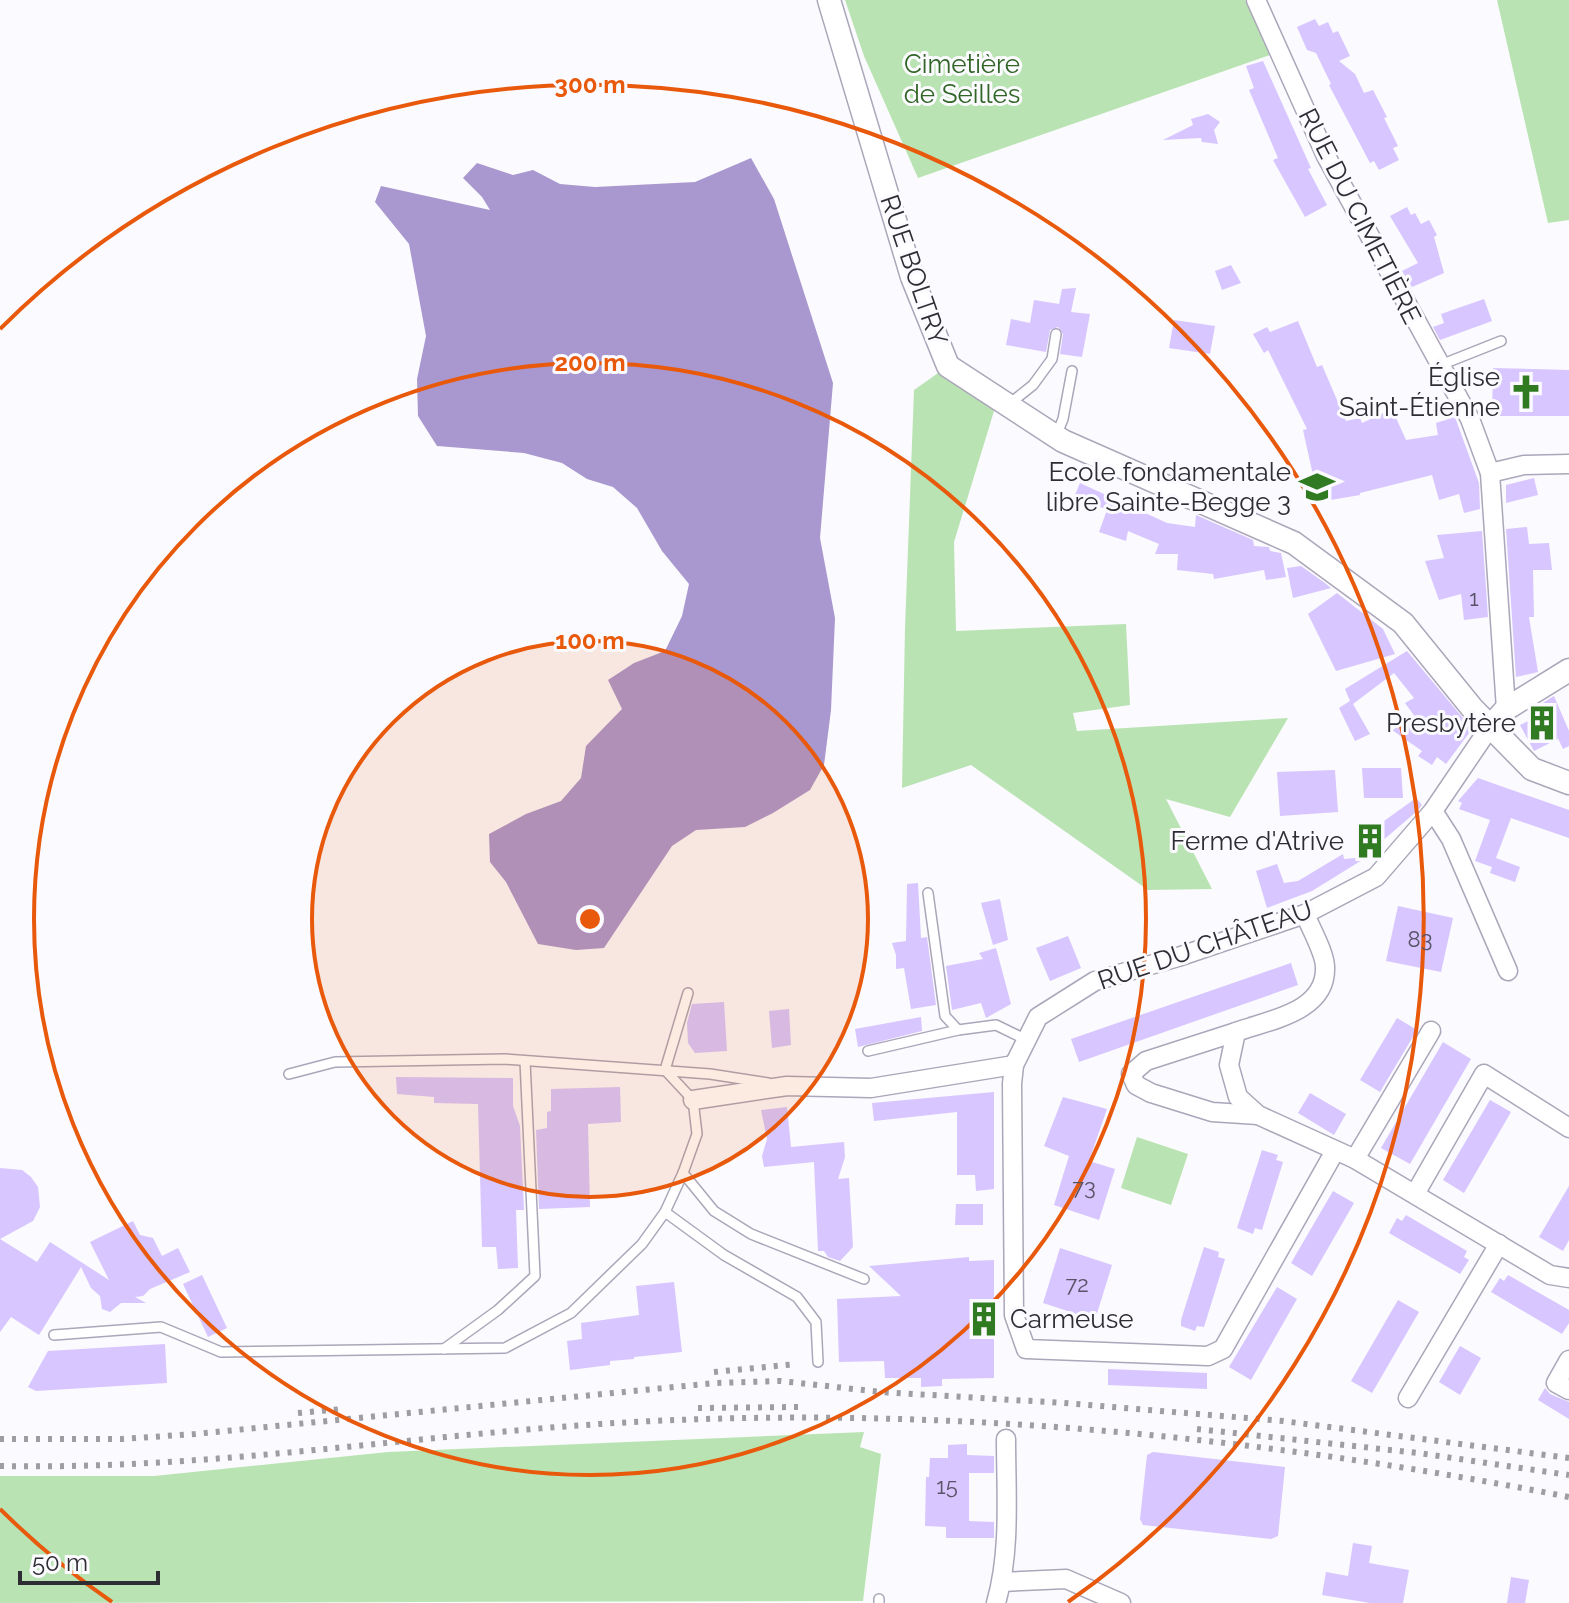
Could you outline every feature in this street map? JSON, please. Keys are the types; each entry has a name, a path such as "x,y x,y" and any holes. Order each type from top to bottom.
{"street":[{"name":"RUE BOLTRY","path":"829,0 912,277 948,366 1056,436 1294,543 1403,623 1472,708 1532,769 1569,783"},
{"name":"RUE DU CIMETIÈRE","path":"1256,0 1326,156 1470,419 1490,473 1506,709"},
{"path":"1490,473 1524,465 1569,464"},
{"path":"1490,727 1506,709 1569,670"},
{"name":"RUE DU CHÂTEAU","path":"1335,1151 1223,1349 1208,1356 1026,1349 1014,1315 1014,1065 1038,1017 1095,981 1305,914 1376,877 1433,811 1490,727"},
{"path":"1433,811 1451,839 1508,971"},
{"path":"1258,1115 1212,1112 1151,1093 1136,1085 1131,1074 1146,1061 1309,1005 1321,991 1326,966 1305,914"},
{"path":"1355,1159 1431,1031"},
{"path":"1236,1032 1229,1065 1238,1097 1258,1115 1355,1159 1550,1275 1569,1278"},
{"path":"693,1100 787,1086 871,1088 1014,1065"},
{"path":"1415,1194 1484,1074 1569,1128"},
{"path":"1408,1398 1499,1244"},
{"path":"1569,1360 1556,1383 1569,1390"},
{"path":"996,1603 1002,1582 1005,1544 1006,1439"},
{"path":"1002,1582 1066,1579 1121,1603"}],"lane":[{"path":"1008,405 1033,385 1052,359 1056,334"},
{"path":"1436,361 1501,341"},
{"path":"1056,436 1063,419 1072,371"},
{"path":"928,893 945,1016 958,1030"},
{"path":"665,1070 688,993"},
{"path":"868,1051 958,1030 996,1025 1027,1041"},
{"path":"444,1349 498,1310 535,1276 525,1061"},
{"path":"289,1074 335,1062 525,1061 710,1074 787,1086"},
{"path":"54,1335 161,1327 221,1352 505,1348 571,1313 642,1244 665,1212 697,1134 693,1100 665,1070"},
{"path":"683,1173 714,1211 751,1234 864,1279"},
{"path":"665,1212 724,1255 797,1297 816,1322 818,1362"}],"green space":[{"name":"Cimetière de Seilles","path":"845,0 1245,0 1270,55 918,178 864,56"},
{"path":"1497,0 1569,0 1569,220 1548,223"},
{"path":"948,366 998,398 954,542 956,631 1126,624 1130,705 1073,713 1077,731 1288,718 1230,817 1166,799 1212,889 1148,890 971,765 902,788 914,390"},
{"path":"1137,1137 1188,1154 1171,1205 1121,1188"},
{"path":"864,1432 860,1447 881,1454 863,1601 0,1603 0,1476 154,1476 388,1452"}],"shaded area":[{"path":"751,158 774,199 833,383 820,538 835,618 831,710 824,765 810,790 773,813 745,827 696,830 672,846 604,948 576,950 538,944 506,882 490,862 489,834 526,814 561,801 581,778 586,746 622,709 608,680 634,663 665,651 682,616 689,584 662,551 637,508 613,487 587,479 562,463 524,453 437,446 418,416 417,379 426,336 409,244 375,202 381,186 490,210 463,178 477,163 513,175 533,170 560,184 595,187 695,182"}],"building":[{"path":"1315,19 1319,26 1328,22 1333,33 1338,31 1350,56 1339,61 1355,74 1364,93 1373,90 1398,146 1393,148 1399,160 1379,170 1374,161 1370,163 1329,85 1316,53 1307,50 1297,27"},
{"path":"1263,61 1311,168 1308,169 1327,205 1305,217 1273,160 1278,158 1249,90 1254,88 1246,66"},
{"path":"1208,114 1220,122 1214,130 1218,144 1202,142 1201,138 1163,140 1193,125 1191,119"},
{"path":"1407,207 1421,224 1429,220 1437,235 1434,237 1444,273 1412,287 1402,271 1418,263 1390,216"},
{"path":"1231,265 1241,283 1222,290 1215,271"},
{"path":"1076,288 1071,312 1090,314 1082,357 1060,354 1063,334 1058,327 1050,330 1046,352 1006,345 1011,319 1030,323 1034,300 1059,304 1062,289"},
{"path":"1484,299 1492,321 1440,340 1433,327 1444,323 1441,314"},
{"path":"1174,320 1215,326 1210,354 1169,348"},
{"path":"1298,321 1317,367 1322,365 1346,421 1360,418 1362,423 1392,409 1406,440 1438,435 1436,423 1455,417 1479,483 1480,509 1464,513 1459,494 1439,500 1432,475 1360,495 1319,502 1303,430 1307,429 1268,350 1264,353 1253,334 1267,327 1270,332"},
{"name":"Église Saint-Étienne","path":"1493,368 1569,370 1569,416 1492,416"},
{"path":"1534,478 1538,495 1506,503 1506,485"},
{"path":"1080,483 1167,523 1195,527 1196,515 1253,540 1254,546 1269,547 1270,551 1281,553 1286,577 1266,580 1264,570 1214,579 1213,574 1177,570 1178,554 1155,554 1159,544 1128,531 1126,541 1099,532 1107,510 1075,495"},
{"path":"1527,527 1529,544 1549,543 1552,570 1533,570 1534,617 1529,617 1538,672 1516,677 1506,529"},
{"path":"1482,531 1488,617 1464,620 1461,594 1439,600 1425,561 1444,558 1437,535"},
{"path":"1301,566 1331,588 1293,598 1287,568"},
{"path":"1337,593 1383,629 1395,654 1336,671 1308,614"},
{"path":"1407,651 1472,729 1446,764 1437,757 1432,765 1418,756 1422,751 1392,730 1416,718 1405,703 1414,698 1394,673 1353,704 1370,734 1355,741 1339,708 1350,701 1345,689"},
{"name":"Presbytère","path":"1554,696 1569,731 1569,746 1563,749 1555,732 1558,739 1534,751 1520,725 1545,713 1541,704"},
{"path":"1362,768 1401,768 1403,798 1364,798"},
{"path":"1335,770 1338,812 1280,816 1277,772"},
{"path":"1478,778 1569,810 1569,838 1511,818 1496,858 1520,867 1515,882 1490,873 1492,867 1475,861 1490,820 1459,809 1462,803 1458,801"},
{"path":"1416,798 1422,805 1416,812 1367,854 1366,834"},
{"path":"1343,854 1344,859 1367,857 1312,891 1267,908 1256,871 1277,864 1284,883 1298,881"},
{"path":"918,883 921,938 927,937 936,1005 911,1009 904,968 896,969 892,943 906,941 907,884"},
{"path":"1000,899 1008,940 993,945 981,903"},
{"path":"1398,906 1453,918 1441,972 1386,961"},
{"path":"1068,936 1081,968 1050,981 1036,948"},
{"path":"996,948 1011,1004 986,1018 981,1003 952,1010 946,966 983,959 979,953"},
{"path":"1291,963 1298,985 1079,1062 1071,1039"},
{"path":"724,1002 727,1051 695,1053 688,1043 687,1023 692,1004"},
{"path":"789,1009 791,1045 772,1048 769,1011"},
{"path":"921,1017 922,1031 858,1047 855,1029"},
{"path":"1397,1018 1417,1030 1380,1092 1360,1080"},
{"path":"1443,1042 1471,1059 1410,1164 1381,1148"},
{"path":"396,1077 513,1078 513,1106 520,1126 524,1210 516,1210 518,1268 498,1269 496,1247 482,1247 478,1104 434,1103 434,1097 397,1094"},
{"path":"620,1087 621,1122 588,1124 590,1207 539,1209 536,1130 547,1128 551,1089"},
{"path":"994,1092 994,1189 976,1191 975,1175 957,1175 957,1112 874,1121 872,1103"},
{"path":"1310,1093 1346,1114 1334,1135 1298,1113"},
{"path":"1063,1097 1107,1109 1089,1161 1115,1169 1099,1220 1054,1205 1069,1156 1044,1146"},
{"path":"1490,1100 1511,1112 1464,1193 1443,1180"},
{"path":"787,1107 791,1147 844,1142 845,1157 838,1179 849,1178 853,1247 840,1261 828,1257 824,1251 818,1251 814,1162 764,1167 762,1156 767,1139 761,1110"},
{"path":"1262,1150 1278,1155 1276,1160 1283,1162 1262,1230 1255,1228 1253,1234 1237,1228"},
{"path":"0,1168 22,1170 31,1177 38,1187 40,1207 33,1221 0,1239"},
{"path":"1569,1186 1569,1240 1563,1251 1539,1237"},
{"path":"1333,1191 1354,1203 1312,1276 1291,1263"},
{"path":"956,1204 983,1204 983,1225 955,1225"},
{"path":"1406,1215 1467,1251 1464,1257 1469,1260 1460,1274 1389,1233 1397,1218 1402,1221"},
{"path":"133,1221 140,1235 153,1238 162,1256 178,1248 190,1272 150,1289 143,1296 135,1297 146,1303 121,1303 110,1312 102,1309 100,1296 91,1288 81,1267 39,1335 11,1317 0,1332 0,1239 37,1262 50,1242 109,1280 90,1242"},
{"path":"1204,1247 1219,1252 1218,1257 1225,1259 1204,1327 1197,1326 1195,1331 1181,1326 1181,1320"},
{"path":"1060,1248 1112,1265 1095,1320 1043,1303"},
{"path":"969,1257 969,1261 994,1260 994,1378 942,1379 942,1386 921,1387 921,1378 885,1378 884,1361 839,1362 837,1299 901,1296 869,1266"},
{"path":"202,1275 227,1328 208,1337 183,1284"},
{"path":"1508,1275 1569,1310 1569,1323 1562,1334 1491,1292 1500,1278 1504,1281"},
{"path":"674,1282 682,1352 634,1357 610,1361 610,1365 570,1370 567,1341 582,1339 581,1323 639,1315 636,1286"},
{"path":"1277,1287 1297,1299 1251,1380 1229,1367"},
{"path":"1398,1300 1419,1312 1372,1393 1351,1381"},
{"path":"165,1344 167,1383 36,1391 28,1387 48,1351"},
{"path":"1460,1346 1481,1358 1460,1395 1439,1382"},
{"path":"1108,1369 1207,1373 1207,1389 1108,1385"},
{"path":"1545,1388 1550,1394 1569,1402 1569,1419 1538,1400"},
{"path":"967,1444 967,1455 994,1456 994,1473 969,1473 969,1521 994,1522 994,1538 946,1538 946,1527 925,1526 926,1477 929,1477 930,1458 948,1458 948,1445"},
{"path":"1153,1452 1285,1467 1278,1536 1271,1539 1143,1525 1140,1519 1147,1455"},
{"path":"1353,1543 1372,1546 1369,1563 1409,1570 1403,1603 1370,1603 1322,1595 1326,1572 1348,1576"},
{"path":"1511,1577 1529,1580 1525,1603 1507,1603"}],"railway":[{"path":"714,1372 797,1364"},
{"path":"0,1439 122,1439 195,1434 715,1383 781,1381 881,1392 1283,1421 1569,1458"},
{"path":"698,1408 798,1407"},
{"path":"298,1413 342,1409"},
{"path":"0,1466 75,1466 225,1458 600,1424 843,1418 1087,1429 1208,1441 1329,1456 1569,1497"},
{"path":"1197,1429 1418,1453 1569,1475"}],"place":[{"name":"Église Saint-Étienne","path":"1526,392"},
{"name":"Ecole fondamentale libre Sainte-Begge 3","path":"1317,487"},
{"name":"Presbytère","path":"1542,723"},
{"name":"Ferme d'Atrive","path":"1370,841"},
{"name":"Carmeuse","path":"984,1319"}]}
